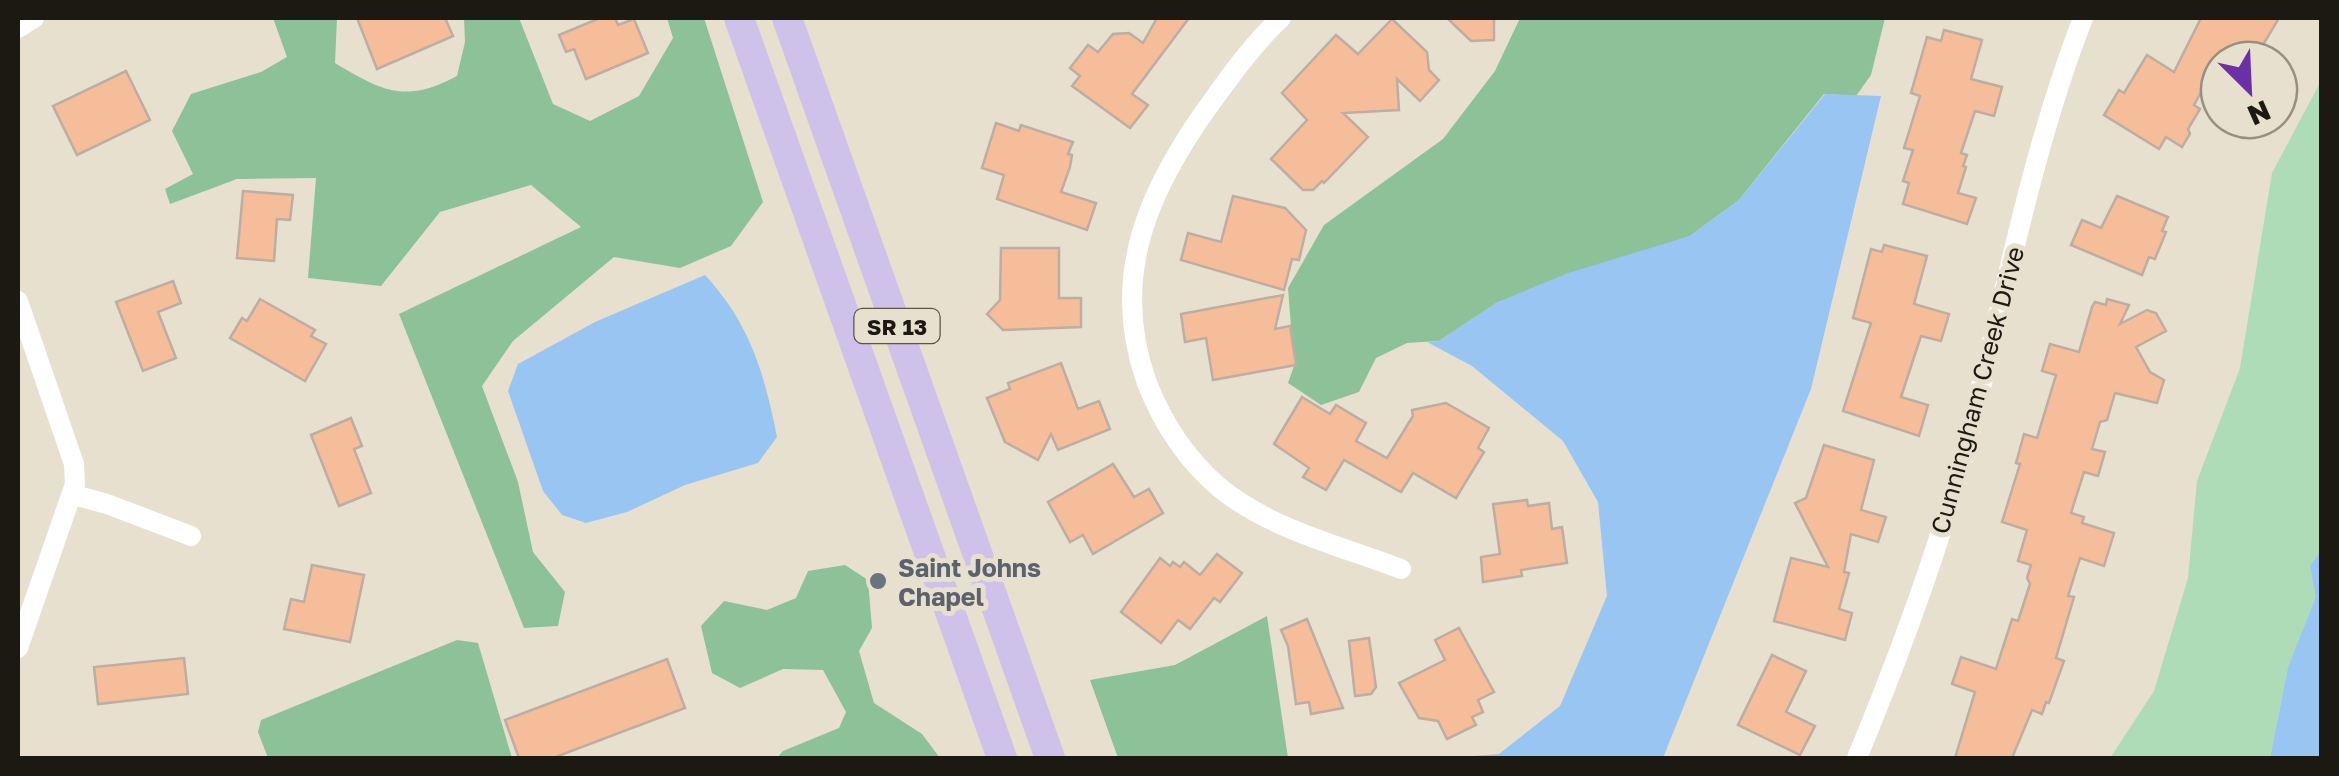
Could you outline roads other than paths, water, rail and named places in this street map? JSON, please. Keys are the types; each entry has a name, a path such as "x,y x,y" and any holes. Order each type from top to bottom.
{"main road":[{"name":"SR 13","path":"739,18 1002,758"},
{"name":"SR 13","path":"787,18 1050,758"},
{"path":"962,646 1006,634"}],"street":[{"path":"18,28 34,18"},
{"path":"1281,18 1232,74 1184,140 1148,211 1136,252 1131,295 1140,364 1170,432 1222,489 1260,514 1400,569"},
{"name":"Cunningham Creek Drive","path":"1857,758 1922,589 1968,441 2033,179 2064,68 2083,18"},
{"path":"18,301 74,464 74,494 18,648"},
{"path":"74,494 191,536"}],"water":[{"path":"1825,94 1881,96 1811,389 1663,758 1448,758 1499,754 1560,706 1607,596 1598,502 1563,441 1472,366 1427,342 1439,341 1498,302 1568,273 1690,236 1739,200"},
{"path":"705,275 745,331 767,392 777,437 758,463 685,485 627,512 586,523 562,515 543,491 508,391 518,364 595,322"},
{"path":"2321,551 2321,758 2270,758 2288,667 2316,597 2310,566"}],"place":[{"name":"Saint Johns Chapel","path":"878,581"}]}
